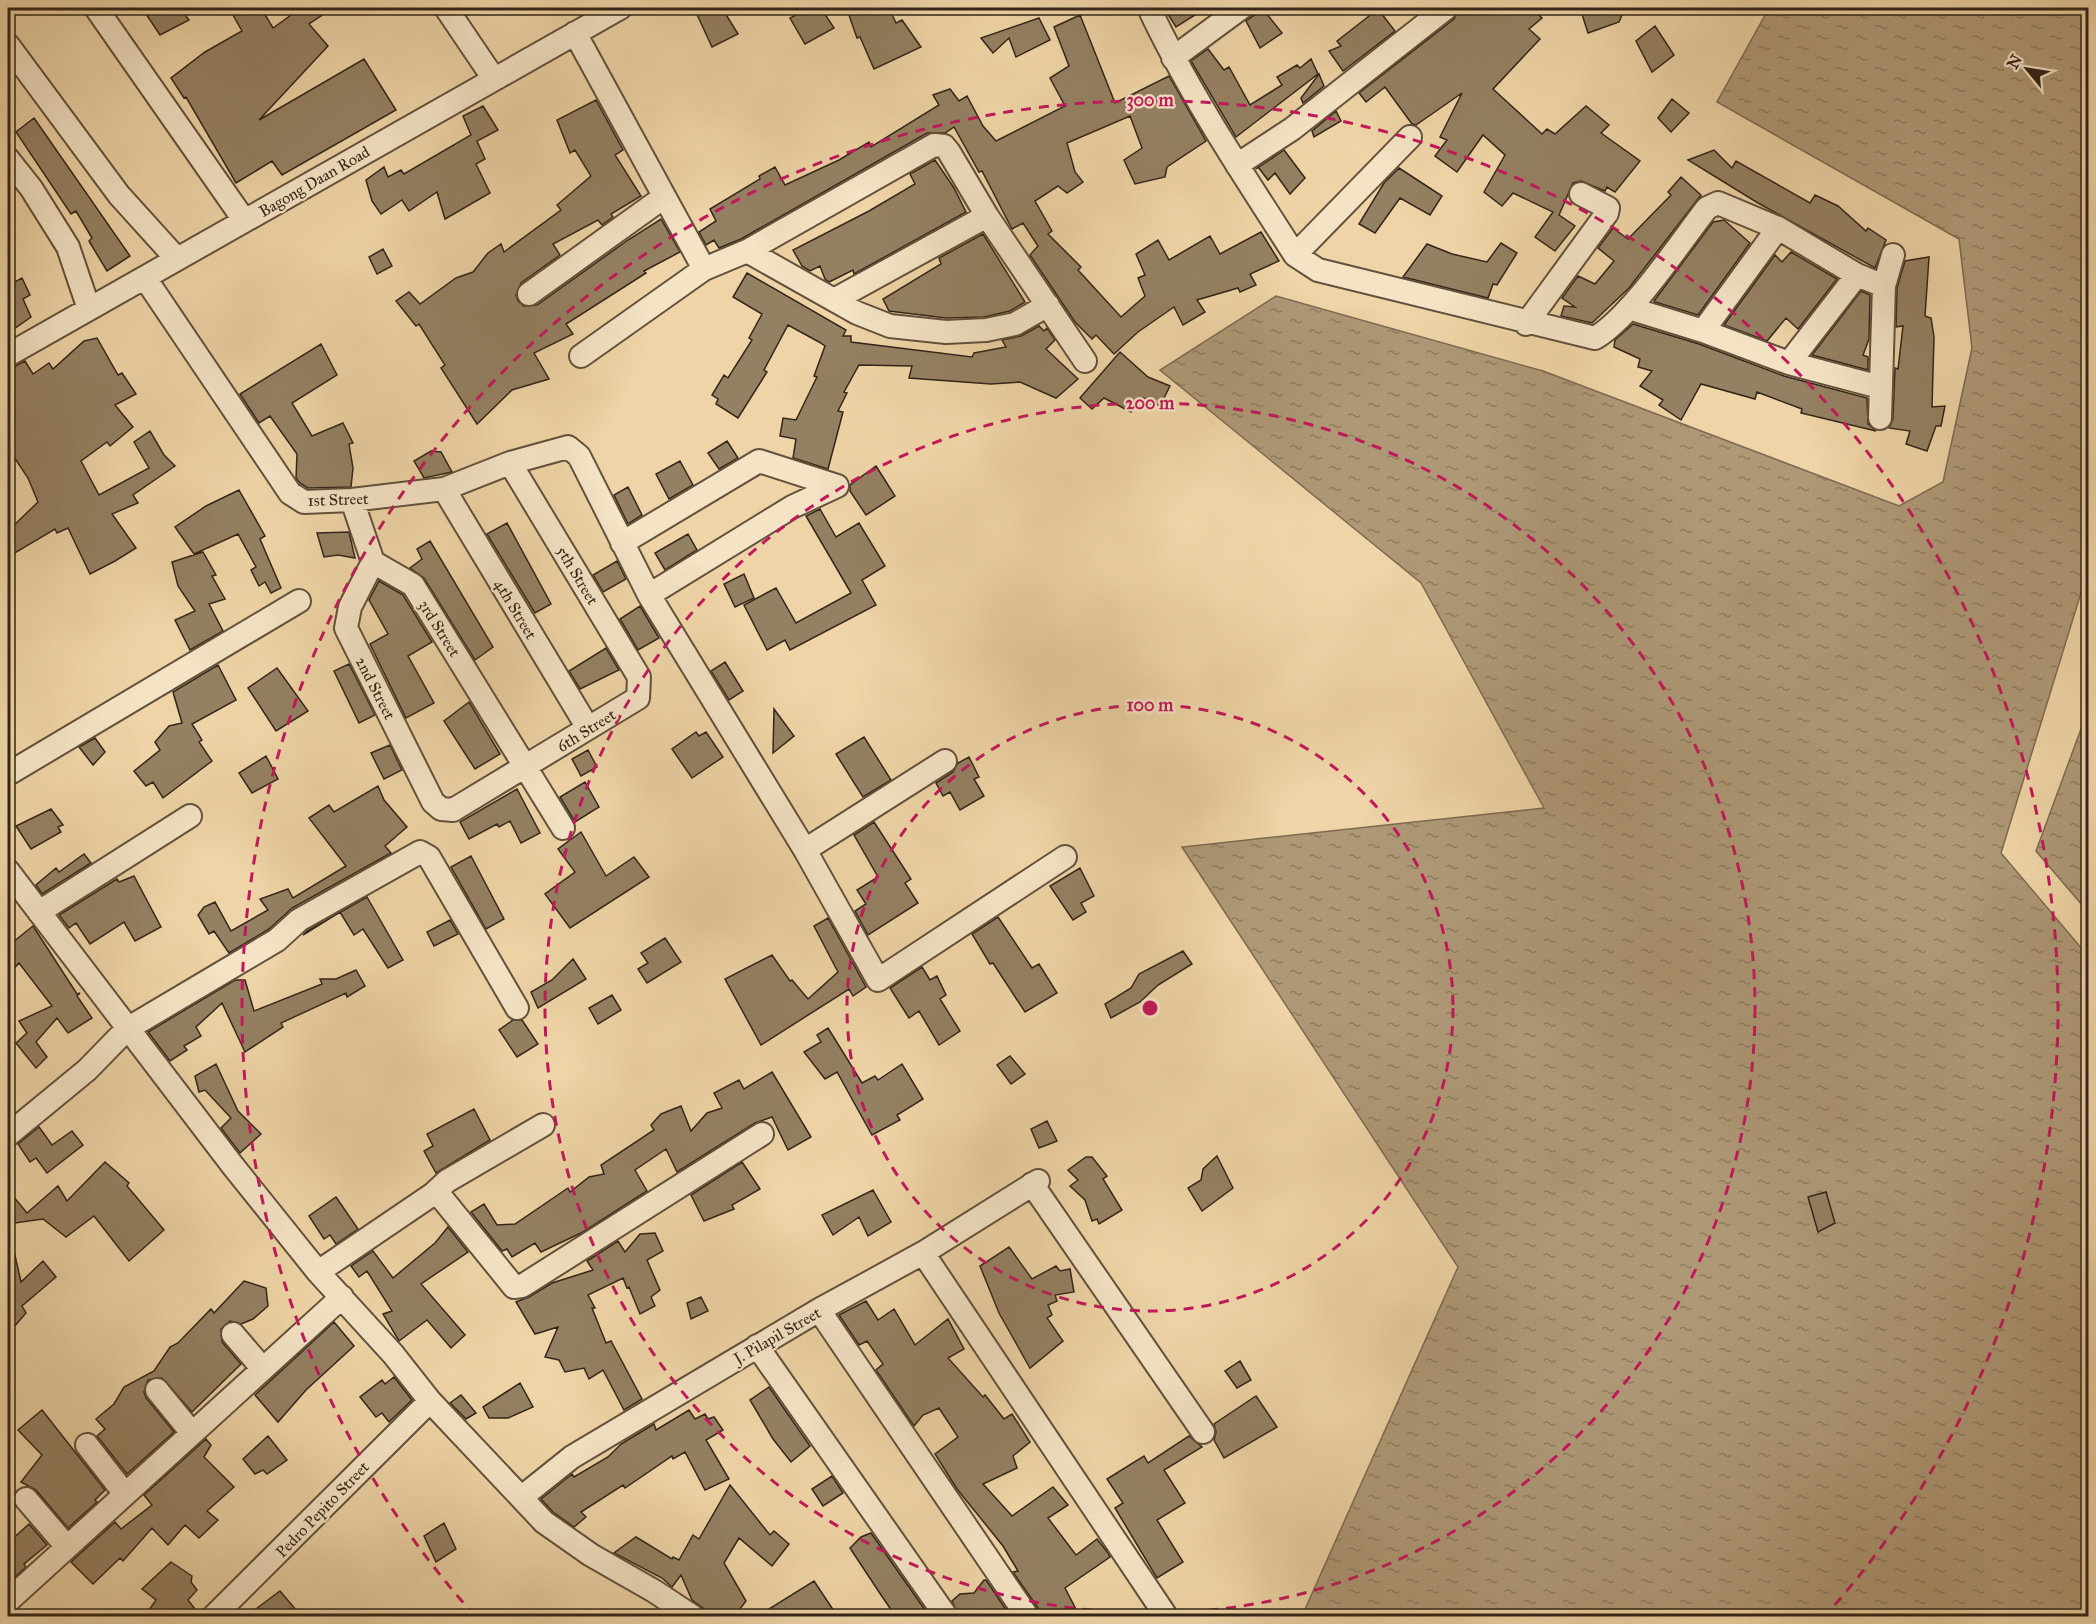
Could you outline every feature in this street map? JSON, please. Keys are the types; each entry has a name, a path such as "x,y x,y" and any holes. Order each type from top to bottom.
{"street":[{"path":"96,8 244,220"},
{"path":"446,8 494,79"},
{"name":"Bagong Daan Road","path":"8,354 620,8"},
{"path":"1149,8 1173,58 1237,165 1295,255 1318,270 1526,324 1595,339 1608,331 1629,308 1710,205 1718,203 1778,228 1857,275 1884,286"},
{"path":"1173,58 1241,8"},
{"path":"1237,165 1292,129 1446,8"},
{"path":"575,33 704,269"},
{"path":"8,45 119,195 176,258"},
{"path":"1295,255 1410,137"},
{"path":"581,356 704,269 747,251 934,145 944,146 949,152 987,216 1085,361"},
{"path":"8,159 31,188 68,247 89,309"},
{"path":"1526,324 1607,213 1608,208 1604,204 1581,194"},
{"path":"529,294 664,197"},
{"path":"834,300 987,216"},
{"path":"1703,331 1778,228"},
{"path":"747,251 857,313 890,326 946,332 986,330 1015,324 1048,305"},
{"path":"1880,418 1884,286 1893,255"},
{"path":"1789,363 1857,275"},
{"name":"1st Street","path":"145,278 290,493 304,502 352,500 444,489 510,463 567,447 579,456 622,543"},
{"path":"1629,308 1703,331 1789,363 1880,387"},
{"path":"650,595 792,507 837,486 759,461 622,543 650,595 805,850 878,980 1065,856"},
{"name":"5th Street","path":"510,463 639,677 640,689"},
{"name":"4th Street","path":"444,489 588,728"},
{"path":"352,500 373,562"},
{"name":"3rd Street","path":"373,562 413,585 525,767"},
{"name":"2nd Street","path":"373,562 350,607 346,628 433,802 441,809"},
{"path":"8,774 299,601"},
{"name":"6th Street","path":"441,809 453,810 525,767 638,698 640,689"},
{"path":"805,850 945,761"},
{"path":"525,767 563,828"},
{"path":"39,912 190,816"},
{"path":"8,1135 87,1070 128,1029 277,940 299,920 420,852 429,857 517,1008"},
{"path":"8,871 318,1272 393,1354 430,1401 544,1522 565,1538 692,1617"},
{"path":"318,1272 433,1194 447,1181 543,1125"},
{"path":"433,1194 441,1197 514,1287 542,1273 762,1134"},
{"name":"J. Pilapil Street","path":"522,1497 572,1457 757,1346 923,1253 1035,1182 1203,1432"},
{"path":"923,1253 1166,1617"},
{"path":"8,1601 342,1297"},
{"path":"819,1310 1027,1617"},
{"path":"232,1334 263,1369"},
{"path":"757,1346 946,1617"},
{"path":"157,1390 192,1433"},
{"name":"Pedro Pepito Street","path":"214,1617 430,1401"},
{"path":"87,1445 125,1494"},
{"path":"26,1499 67,1547"}],"water":[{"path":"1769,8 2088,8 2088,570 2001,853 2088,956 2088,1616 1302,1616 1458,1267 1182,847 1544,808 1421,583 1160,370 1276,296 1543,371 1899,506 1943,482 1972,348 1959,239 1717,102"},
{"path":"2088,710 2088,912 2036,851"}],"building":[{"path":"142,8 180,8 189,20 160,35"},
{"path":"229,8 261,8 273,28 301,8 333,8 309,24 328,46 259,120 364,59 396,110 282,175 272,161 236,183 186,97 184,98 171,78 205,52 242,31"},
{"path":"694,8 722,8 738,34 712,47"},
{"path":"809,8 821,8 834,28 805,44 790,18"},
{"path":"862,8 889,8 896,23 902,20 921,47 874,69 860,37 857,38 849,15"},
{"path":"1164,8 1206,8 1176,27"},
{"path":"1459,8 1531,8 1542,18 1529,29 1540,39 1493,89 1542,134 1547,129 1555,134 1586,106 1609,125 1601,133 1640,161 1615,192 1607,187 1605,191 1581,181 1573,183 1559,215 1575,226 1555,251 1535,237 1553,212 1513,193 1502,206 1484,192 1505,155 1483,135 1457,172 1435,156 1447,140 1440,137 1462,93 1416,125 1412,124 1385,87 1366,102 1359,93 1454,19"},
{"path":"1580,8 1625,8 1619,22 1588,33"},
{"path":"1263,9 1282,33 1260,48 1246,21"},
{"path":"1378,9 1395,31 1343,71 1329,51 1341,46 1337,41"},
{"path":"1080,15 1115,103 1169,76 1206,141 1167,167 1165,177 1135,184 1124,160 1142,148 1130,116 1067,143 1075,172 1083,182 1067,193 1058,186 1035,201 1052,231 1048,234 1081,267 1078,270 1121,317 1145,296 1138,278 1145,275 1136,254 1158,240 1169,260 1210,236 1220,254 1261,232 1279,261 1250,274 1256,285 1240,292 1238,288 1197,300 1205,312 1183,325 1174,307 1138,332 1114,354 1096,335 1092,339 1075,322 1030,255 1038,246 1023,223 1012,229 982,171 979,172 954,127 945,133 927,133 741,239 719,248 714,240 706,245 699,232 716,221 710,209 760,179 759,176 775,167 785,185 839,160 869,142 871,147 939,105 933,95 950,89 959,101 967,96 983,126 996,141 1065,106 1050,78 1069,66 1054,27"},
{"path":"1039,18 1050,40 1016,57 1009,38 993,53 981,38"},
{"path":"1655,26 1674,55 1652,72 1636,41"},
{"path":"1208,49 1224,70 1229,67 1250,105 1282,85 1277,77 1297,65 1300,68 1311,59 1318,74 1236,137 1191,61"},
{"path":"1319,74 1324,86 1303,103 1301,98"},
{"path":"1672,99 1689,113 1671,132 1658,118"},
{"path":"596,100 623,150 615,155 641,196 611,214 613,217 602,225 598,220 553,244 560,255 521,283 516,295 518,301 524,306 537,305 661,219 680,252 644,271 646,273 566,324 573,334 534,353 549,379 512,390 477,424 441,368 445,365 419,324 416,326 396,301 409,292 420,304 456,278 473,272 488,253 501,244 504,252 561,210 557,205 591,176 575,150 570,153 557,120"},
{"path":"483,106 498,130 477,141 485,159 476,164 490,193 445,219 437,192 409,211 402,200 381,214 372,201 366,180 384,167 388,177 401,170 404,174 471,135 463,116"},
{"path":"1336,111 1341,121 1314,137 1312,131"},
{"path":"34,118 130,256 107,271 89,241 92,238 76,211 71,214 16,132"},
{"path":"1284,150 1305,178 1290,194 1275,173 1268,180 1258,167"},
{"path":"1714,150 1732,168 1736,161 1810,203 1815,195 1838,206 1866,231 1868,228 1886,240 1875,268 1758,203 1688,160"},
{"path":"935,160 954,188 966,212 854,274 853,270 829,282 825,279 820,266 810,271 802,266 793,250 869,211 915,184 910,174"},
{"path":"1399,168 1442,196 1430,215 1400,198 1375,233 1359,224 1384,183"},
{"path":"1681,177 1701,195 1629,288 1592,323 1561,316 1564,306 1575,307 1562,298 1578,276 1595,284 1614,261 1598,248 1613,228 1628,239 1671,195 1668,192"},
{"path":"1724,220 1750,243 1698,315 1655,302 1713,222"},
{"path":"983,234 1025,302 1010,311 984,317 946,318 889,311 883,299 941,264 939,258"},
{"path":"1501,243 1517,253 1497,285 1493,284 1488,298 1403,277 1427,244 1452,254 1487,262"},
{"path":"383,249 392,266 377,274 369,257"},
{"path":"1791,252 1837,279 1798,329 1786,318 1767,341 1724,325 1775,255 1782,262"},
{"path":"1929,257 1925,316 1931,318 1934,337 1932,407 1945,406 1941,426 1936,426 1927,451 1906,444 1910,431 1889,428 1893,418 1895,368 1898,369 1903,326 1896,327 1897,288 1905,261"},
{"path":"8,267 15,282 22,278 30,295 23,299 31,317 8,333"},
{"path":"747,273 846,330 843,336 851,336 851,342 972,357 974,353 1006,347 1002,340 1021,336 1039,326 1044,331 1047,328 1055,340 1046,349 1078,379 1056,398 1020,382 991,384 909,378 912,366 859,365 844,392 847,393 838,411 843,412 828,469 793,458 796,439 780,436 783,418 796,420 817,377 814,376 825,346 788,325 764,370 767,372 738,418 716,404 718,399 712,395 724,375 728,378 752,340 749,338 762,314 733,297"},
{"path":"1861,291 1870,295 1869,339 1863,355 1868,357 1868,370 1812,355"},
{"path":"1633,324 1699,344 1784,376 1867,398 1868,424 1876,431 1801,413 1802,409 1757,392 1755,399 1701,384 1681,420 1659,405 1663,400 1640,386 1652,371 1638,367 1640,359 1614,347 1615,340"},
{"path":"97,338 118,375 122,373 136,394 115,405 133,427 110,446 107,442 81,461 99,495 149,468 134,442 150,431 164,455 175,466 133,495 138,503 112,514 136,548 115,561 90,574 68,528 57,533 55,529 8,557 8,531 38,502 28,478 8,448 8,370 25,361 33,374 49,363 53,369 84,341"},
{"path":"321,344 337,375 292,403 312,436 343,423 353,443 349,444 353,468 351,487 308,488 300,483 296,478 297,454 270,416 259,423 240,394"},
{"path":"1120,352 1148,377 1170,386 1160,406 1143,398 1131,412 1104,398 1092,409 1080,398"},
{"path":"727,441 738,458 719,469 708,453"},
{"path":"431,451 441,452 452,472 424,478 414,461"},
{"path":"680,461 693,485 669,499 656,474"},
{"path":"876,466 895,496 866,515 850,491 850,485"},
{"path":"628,487 642,515 628,524 614,495"},
{"path":"239,490 265,536 260,539 281,588 271,593 265,582 259,586 251,570 256,567 238,534 194,554 175,527 206,506"},
{"path":"820,509 836,537 859,523 885,566 862,580 876,605 790,650 785,640 767,650 744,605 776,588 796,623 851,593 806,516"},
{"path":"507,523 551,604 535,613 487,534"},
{"path":"349,532 355,558 338,555 324,557 317,533"},
{"path":"688,534 697,550 665,570 655,553"},
{"path":"430,541 493,647 475,660 424,578 410,568 422,559 417,549"},
{"path":"203,552 216,575 212,576 225,599 209,604 223,631 190,650 175,620 195,611 178,586 172,562"},
{"path":"617,561 626,579 603,592 593,575"},
{"path":"744,574 754,598 735,607 724,584"},
{"path":"379,581 403,595 432,642 408,656 434,703 406,718 370,644 388,634 369,600"},
{"path":"640,606 659,638 638,650 620,619"},
{"path":"606,648 619,670 580,689 569,671"},
{"path":"725,662 743,691 729,700 711,671"},
{"path":"349,664 375,715 359,723 334,671"},
{"path":"218,665 236,700 192,724 202,740 199,742 212,761 163,798 153,782 146,786 134,771 160,750 155,742 169,726 182,723 173,692"},
{"path":"277,668 308,711 276,731 248,688"},
{"path":"469,702 500,754 475,769 444,721"},
{"path":"774,709 794,736 773,753"},
{"path":"696,732 699,736 706,732 723,757 692,778 672,749"},
{"path":"864,737 891,780 863,797 836,754"},
{"path":"95,738 105,752 93,765 79,747"},
{"path":"390,745 402,770 384,779 371,753"},
{"path":"588,750 597,767 581,776 572,759"},
{"path":"266,756 278,779 252,793 239,773"},
{"path":"969,757 979,777 974,779 984,796 960,810 950,792 943,796 936,783 953,772 958,763"},
{"path":"585,782 599,807 575,822 560,797"},
{"path":"378,786 384,800 407,827 385,846 391,853 292,908 269,929 229,953 214,931 209,934 198,915 204,907 215,902 231,931 268,910 260,899 288,889 293,898 346,866 309,818 329,805 334,812"},
{"path":"517,789 540,833 521,843 510,821 499,827 497,824 469,839 460,822"},
{"path":"51,809 63,825 58,827 61,832 31,849 16,826"},
{"path":"874,822 911,879 905,883 918,903 868,935 855,911 866,904 857,890 878,877 854,835"},
{"path":"581,832 606,876 634,857 649,877 570,928 545,894 575,872 558,849"},
{"path":"84,854 91,863 42,894 36,885 56,868 59,872"},
{"path":"471,856 504,919 486,929 451,867"},
{"path":"1080,868 1094,896 1081,903 1086,912 1073,920 1050,886"},
{"path":"134,876 161,927 135,941 124,922 90,944 76,923 69,928 59,915 117,879 119,882"},
{"path":"367,897 403,960 388,968 363,929 354,935 340,912"},
{"path":"335,915 303,935 307,931"},
{"path":"998,917 1032,968 1039,964 1057,993 1025,1012 993,963 990,964 972,934"},
{"path":"828,918 866,987 853,996 849,989 761,1045 725,979 772,955 790,981 792,980 808,999 838,972 814,926"},
{"path":"450,920 458,934 434,946 427,932"},
{"path":"33,926 77,994 80,993 77,996 92,1018 68,1033 57,1018 36,1042 47,1057 36,1068 16,1043 27,1033 19,1021 52,1006 19,963 8,975 8,946"},
{"path":"665,938 681,962 647,983 638,969 648,963 641,953"},
{"path":"1183,951 1192,964 1158,985 1140,1002 1111,1018 1105,1004 1131,988 1139,974"},
{"path":"573,959 586,979 538,1008 531,992 552,980"},
{"path":"922,967 930,980 937,976 946,995 940,999 960,1031 939,1045 919,1011 909,1018 890,988"},
{"path":"356,970 365,986 347,997 346,993 281,1023 283,1027 245,1052 222,1003 196,1027 201,1036 184,1046 187,1050 170,1061 148,1032 235,980 245,980 254,1011 322,984 320,979 336,979"},
{"path":"612,995 621,1010 598,1024 589,1008"},
{"path":"513,1020 522,1020 538,1044 517,1057 499,1030"},
{"path":"828,1028 862,1083 875,1076 878,1080 902,1064 923,1099 897,1115 900,1120 872,1135 837,1072 825,1079 804,1052 821,1042 817,1035"},
{"path":"1010,1056 1025,1074 1011,1084 997,1065"},
{"path":"216,1064 238,1111 261,1134 240,1153 221,1128 231,1118 205,1090 199,1092 195,1076"},
{"path":"772,1072 811,1137 788,1150 772,1117 755,1123 677,1172 666,1149 635,1170 647,1191 583,1232 541,1252 535,1243 512,1257 507,1249 502,1251 471,1212 484,1204 497,1225 515,1224 568,1188 570,1192 589,1177 604,1174 601,1165 654,1130 651,1125 661,1114 681,1106 691,1131 707,1113 722,1108 714,1093 739,1080 744,1089"},
{"path":"474,1109 490,1140 436,1173 424,1151 433,1146 427,1134"},
{"path":"1047,1121 1057,1141 1039,1148 1031,1129"},
{"path":"39,1127 52,1145 72,1131 83,1145 47,1173 36,1158 30,1162 18,1144"},
{"path":"1217,1156 1233,1188 1202,1211 1188,1188 1201,1180 1203,1169"},
{"path":"1086,1157 1092,1157 1107,1176 1103,1179 1122,1210 1099,1224 1097,1219 1092,1221 1085,1200 1070,1186 1078,1180 1068,1170"},
{"path":"105,1162 129,1183 127,1186 164,1230 129,1261 94,1216 66,1237 43,1219 8,1224 8,1190 27,1213 58,1186 67,1201"},
{"path":"742,1162 760,1189 732,1205 734,1209 704,1221 691,1195"},
{"path":"873,1190 891,1222 868,1236 859,1217 833,1235 822,1215"},
{"path":"1826,1192 1835,1223 1818,1232 1808,1197"},
{"path":"336,1197 358,1229 336,1244 330,1235 324,1239 309,1216"},
{"path":"448,1227 468,1252 421,1284 465,1335 451,1348 427,1320 399,1341 383,1314 392,1311 367,1271 359,1277 351,1266 373,1251 393,1278 435,1243"},
{"path":"655,1233 663,1251 647,1260 660,1290 651,1297 655,1306 640,1314 623,1278 588,1295 595,1308 592,1308 606,1343 611,1341 642,1399 624,1410 603,1370 589,1379 584,1368 565,1372 559,1360 545,1357 558,1327 535,1334 516,1302 552,1283 593,1270 587,1261 618,1241 625,1252 640,1234"},
{"path":"1009,1247 1032,1279 1056,1266 1060,1271 1070,1269 1074,1292 1055,1295 1057,1301 1048,1305 1052,1315 1047,1318 1063,1341 1030,1368 999,1313 980,1266"},
{"path":"14,1251 21,1282 43,1261 56,1277 22,1306 26,1313 8,1334 8,1252"},
{"path":"244,1281 266,1288 268,1306 253,1319 241,1324 230,1321 221,1329 222,1342 241,1364 192,1412 162,1378 148,1380 144,1392 146,1398 174,1432 127,1474 97,1436 105,1429 96,1419 114,1404 124,1387 154,1371 170,1347 178,1343 211,1309 214,1313"},
{"path":"701,1297 708,1311 691,1319 687,1303"},
{"path":"866,1301 878,1320 894,1309 915,1345 948,1319 964,1349 948,1358 983,1397 985,1395 1004,1419 1012,1414 1030,1442 1013,1456 1017,1468 983,1484 1012,1516 1053,1487 1068,1505 1048,1518 1076,1555 1097,1539 1108,1553 1110,1557 1065,1588 1080,1617 1040,1617 1038,1608 1013,1572 1018,1571 1003,1546 957,1489 935,1454 958,1437 939,1408 923,1415 914,1426 876,1370 883,1364 867,1341 859,1345 839,1315"},
{"path":"334,1322 354,1346 306,1390 278,1422 255,1395"},
{"path":"1240,1361 1251,1380 1237,1388 1225,1371"},
{"path":"394,1377 412,1400 389,1422 382,1413 376,1417 360,1397 382,1380 385,1384"},
{"path":"520,1383 533,1407 508,1418 489,1418 483,1407"},
{"path":"769,1387 810,1446 791,1462 773,1439 750,1400"},
{"path":"461,1395 476,1413 466,1419 450,1403"},
{"path":"1256,1396 1277,1427 1224,1458 1214,1440 1216,1432 1214,1424"},
{"path":"42,1410 105,1490 95,1500 97,1502 68,1528 36,1490 21,1482 42,1455 18,1430"},
{"path":"689,1410 695,1419 705,1414 708,1419 714,1417 723,1430 706,1440 729,1479 705,1490 685,1452 673,1459 672,1456 625,1488 623,1485 581,1512 586,1517 574,1527 553,1512 541,1499 572,1474 574,1477 608,1457 621,1444 654,1424 656,1430"},
{"path":"268,1436 287,1460 267,1474 263,1470 255,1474 243,1459"},
{"path":"1189,1436 1202,1447 1164,1470 1185,1503 1157,1520 1183,1562 1157,1578 1115,1508 1123,1503 1107,1479 1144,1456 1148,1463"},
{"path":"206,1439 211,1445 204,1457 234,1487 207,1511 218,1520 199,1538 185,1525 168,1545 152,1528 123,1561 120,1558 93,1584 71,1562 115,1522 121,1529 152,1505 144,1495"},
{"path":"832,1476 843,1493 823,1506 812,1489"},
{"path":"730,1485 770,1535 774,1531 789,1544 772,1566 739,1538 724,1563 746,1601 734,1617 705,1617 704,1609 692,1600 681,1575 672,1587 662,1578 614,1553 636,1537 672,1559 673,1557 679,1560 693,1535 699,1539"},
{"path":"444,1523 456,1549 436,1562 424,1536"},
{"path":"29,1524 47,1545 24,1564 26,1567 8,1583 8,1543"},
{"path":"871,1533 930,1617 896,1617 850,1548 861,1537"},
{"path":"171,1562 192,1576 191,1582 197,1590 188,1600 201,1617 144,1617 156,1600 142,1589"},
{"path":"984,1580 1011,1617 959,1617 952,1601 960,1594 974,1593"},
{"path":"814,1581 838,1617 756,1617"},
{"path":"280,1591 302,1617 245,1617"}]}
